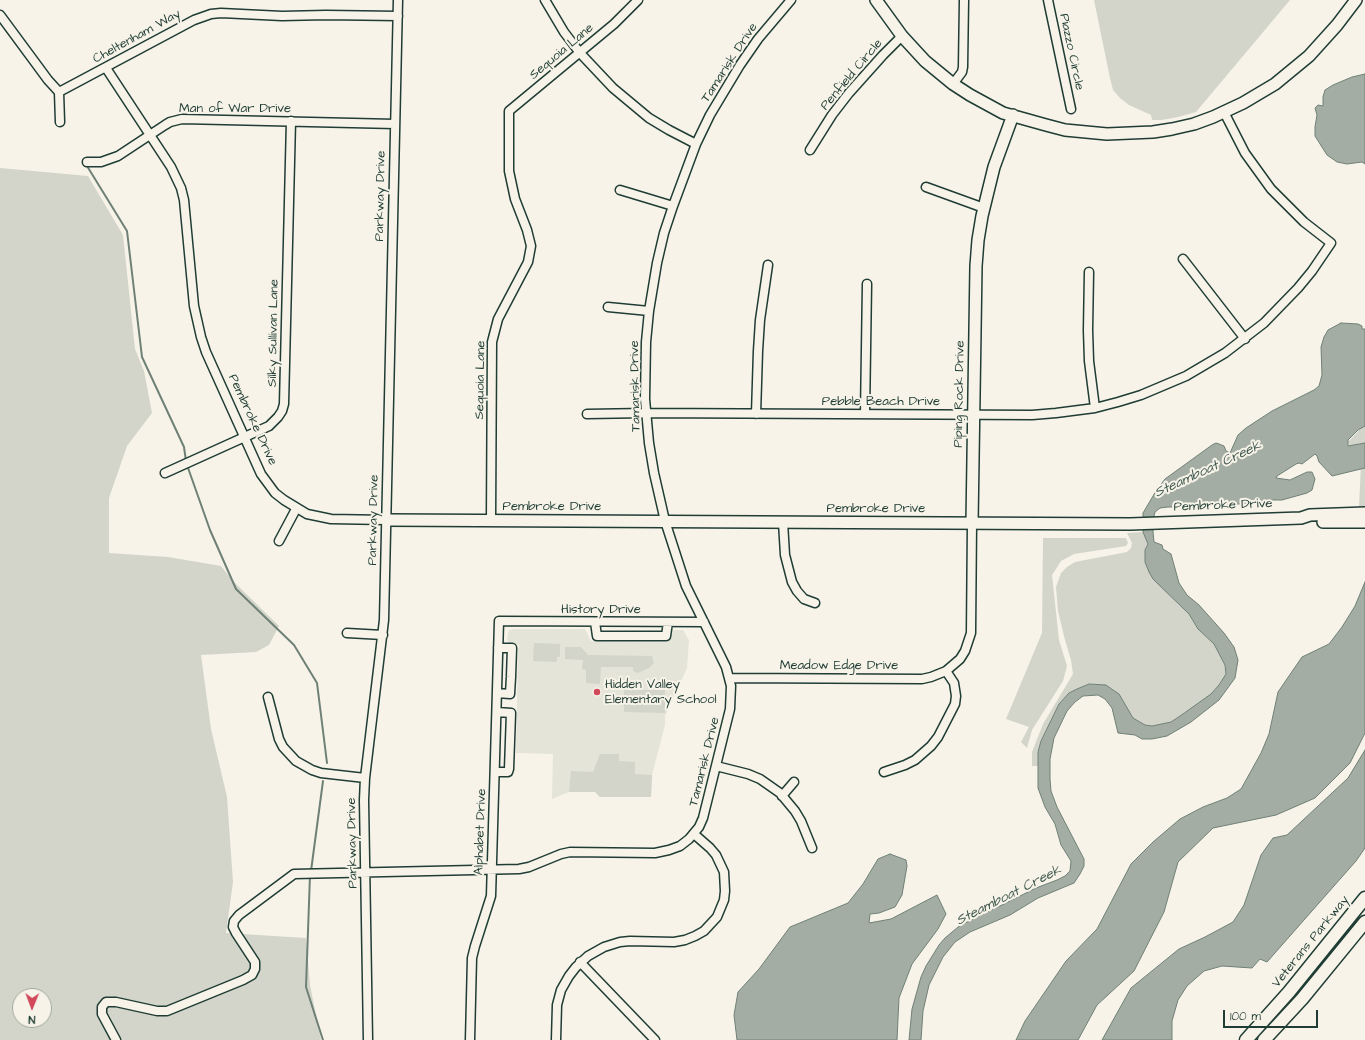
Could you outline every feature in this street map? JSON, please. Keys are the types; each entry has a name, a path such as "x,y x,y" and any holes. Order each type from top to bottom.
{"main road":[{"name":"Veterans Parkway","path":"1246,1040 1289,992 1365,898"},
{"path":"1264,1040 1302,999 1365,922"}],"street":[{"name":"Parkway Drive","path":"368,1040 364,800 365,778 383,635 398,0"},
{"path":"545,0 564,32 580,53 613,88 630,103 669,130 696,144"},
{"name":"Sequoia Lane","path":"491,520 492,342 498,319 528,262 531,246 527,230 515,199 509,171 509,111 614,24 638,0"},
{"name":"Tamarisk Drive","path":"694,834 703,818 730,709 731,697 729,678 723,659 686,586 665,521 654,473 646,413 645,370 649,311 657,263 673,206 696,144 710,115 740,65 762,34 791,0"},
{"path":"876,0 902,36 925,61 953,84 986,104 1004,113 1065,130 1107,134 1153,132 1194,124 1224,112 1260,94 1293,70 1323,42 1356,0"},
{"path":"953,84 962,72 963,67 964,0"},
{"name":"Piazzo Circle","path":"1048,0 1071,109"},
{"name":"Cheltenham Way","path":"59,92 194,20 211,14 221,13 282,16 326,14 398,16"},
{"path":"0,15 48,80 59,92 60,122"},
{"name":"Penfield Circle","path":"810,150 832,115 883,55 902,36"},
{"name":"Pembroke Drive","path":"106,68 171,167 181,188 184,200 194,306 200,337 244,437 261,474 267,483 284,500 296,509 307,514 331,519 386,520 1130,524 1301,518 1316,515 1365,513"},
{"name":"Pebble Beach Drive","path":"587,414 1056,414 1095,408 1133,398 1164,386 1206,365 1245,339 1268,319 1298,288 1312,271 1331,243 1304,222 1271,189 1245,153 1224,112"},
{"name":"Piping Rock Drive","path":"946,671 960,659 965,651 970,633 976,266 978,240 994,167 1013,115"},
{"name":"Man of War Drive","path":"87,162 92,163 109,160 118,156 170,122 182,119 395,124"},
{"name":"Silky Sullivan Lane","path":"165,473 274,422 282,412 284,404 291,121"},
{"path":"926,187 984,208"},
{"path":"620,190 673,206"},
{"path":"1183,259 1245,339"},
{"path":"756,414 760,320 768,265"},
{"path":"1089,272 1088,330 1090,368 1095,408"},
{"path":"865,414 867,284"},
{"path":"608,307 649,311"},
{"path":"279,541 296,509"},
{"name":"Pembroke Drive","path":"1301,518 1322,522 1365,522"},
{"path":"784,522 784,550 792,582 804,599 815,603"},
{"name":"History Drive","path":"499,621 704,622"},
{"name":"Alphabet Drive","path":"470,1040 472,958 474,946 491,896 493,870 499,621"},
{"path":"595,622 597,636 666,636 668,622"},
{"path":"347,633 383,635"},
{"path":"497,693 510,694 512,648 498,648"},
{"path":"884,772 905,766 915,760 931,746 938,737 955,704 956,696 954,683 946,671"},
{"name":"Meadow Edge Drive","path":"729,678 922,679 946,671"},
{"path":"268,697 278,738 283,747 303,767 321,773 365,778"},
{"path":"495,772 508,772 509,769 511,713 497,712"},
{"path":"716,766 739,771 760,779 782,796 798,816 812,848"},
{"path":"782,796 794,782"},
{"path":"116,1040 102,1014 102,1007 106,1002 116,1002 156,1011 167,1011 243,980 252,974 255,969 255,962 236,933 233,927 234,921 239,915 294,874 519,869 529,867 561,854 570,852 662,852 680,846 694,834 710,848 721,864 726,891 717,917 710,925 695,936 680,941 630,941 609,945 580,962 569,976 558,1000 556,1040"},
{"path":"580,962 655,1040"}],"shaded area":[{"path":"1094,0 1290,0 1196,112 1162,120 1152,120 1151,115 1129,105 1113,90"},
{"path":"0,168 88,176 123,235 135,349 144,371 152,413 127,446 109,498 109,553 168,557 221,566 234,582 279,626 269,645 256,652 201,655 211,729 227,797 233,882 226,933 306,938 310,985 321,1040 0,1040"},
{"path":"1365,424 1365,507 1359,507 1361,464 1348,442"},
{"path":"1143,532 1148,544 1145,550 1162,586 1189,614 1198,629 1214,644 1225,665 1226,674 1211,694 1198,704 1171,722 1152,726 1145,725 1133,718 1113,689 1106,685 1089,684 1077,689 1069,693 1059,704 1041,741 1038,752 1038,766 1032,766 1032,752 1043,724 1073,674 1071,660 1058,611 1056,587 1061,573 1075,562 1127,552 1131,548 1132,543 1127,533"},
{"path":"1043,538 1126,538 1128,543 1126,546 1074,554 1061,561 1052,575 1059,640 1067,666 1063,681 1032,730 1027,748 1021,742 1029,727 1006,719 1042,633"},
{"name":"Hidden Valley Elementary School","path":"585,629 591,641 669,642 670,633 672,630 683,630 689,640 687,668 665,716 665,725 652,775 651,797 600,797 595,792 569,792 552,799 553,754 516,753 519,645 510,644 507,640 509,630"},
{"path":"534,643 560,644 560,657 557,657 557,662 533,661"},
{"path":"565,647 581,647 588,655 652,656 654,663 649,668 638,673 633,671 633,667 601,667 600,684 586,683 586,670 582,669 583,660 565,659"},
{"path":"624,690 665,690 665,713 624,712"},
{"path":"600,754 619,754 619,761 635,762 635,774 652,775 651,797 600,797 595,792 569,792 571,771 593,772"}],"water":[{"path":"1365,74 1365,164 1362,162 1347,164 1337,162 1327,155 1315,136 1317,115 1315,108 1318,105 1323,106 1325,90 1352,77"},
{"name":"Steamboat Creek","path":"1341,323 1358,324 1362,326 1362,329 1365,329 1365,426 1358,430 1348,440 1348,446 1365,443 1365,468 1332,476 1319,462 1315,454 1302,464 1296,464 1276,478 1290,480 1307,472 1312,472 1315,479 1312,490 1307,493 1282,500 1272,500 1258,503 1168,507 1160,508 1155,512 1153,532 1154,542 1162,545 1163,549 1171,554 1179,583 1187,595 1199,605 1224,633 1234,647 1238,660 1235,678 1219,700 1191,722 1167,736 1152,739 1142,739 1135,735 1118,733 1112,708 1105,699 1098,695 1083,696 1075,702 1067,711 1054,738 1050,759 1050,779 1051,791 1057,807 1084,859 1084,866 1074,883 1038,898 1010,915 970,932 955,942 943,957 929,985 923,1011 921,1040 909,1040 912,1009 921,977 926,966 945,938 964,922 968,922 986,911 1057,880 1065,876 1070,871 1071,861 1061,845 1055,824 1045,807 1038,788 1038,752 1041,741 1059,704 1069,693 1089,684 1106,685 1119,694 1133,718 1145,725 1152,726 1171,722 1183,714 1211,694 1226,674 1225,665 1214,644 1198,629 1189,614 1153,579 1149,572 1145,562 1145,550 1148,544 1143,532 1143,513 1165,479 1212,445 1216,443 1224,446 1226,451 1230,453 1238,435 1246,428 1272,411 1319,386 1322,375 1321,347 1324,337 1328,330"},
{"path":"1365,582 1365,733 1350,763 1315,798 1276,815 1213,828 1178,862 1164,912 1134,971 1097,1005 1078,1040 1016,1040 1025,1021 1066,961 1097,929 1131,864 1153,842 1180,819 1203,807 1227,798 1241,789 1261,753 1269,734 1278,692 1302,657 1329,644 1355,606"},
{"path":"1365,750 1365,848 1356,861 1267,962 1260,959 1252,968 1222,966 1204,971 1187,986 1178,1000 1172,1021 1172,1040 1102,1040 1131,988 1179,949 1233,922 1244,905 1261,855 1273,838 1287,835 1348,778"},
{"path":"890,854 906,860 907,866 902,895 895,907 879,913 870,914 869,923 891,919 937,895 946,914 938,929 912,964 899,998 897,1040 737,1040 734,1015 738,992 759,969 790,927 848,903 863,884 878,859"}],"waterway":[{"path":"87,166 127,231 142,357 184,447 186,461"},
{"path":"187,465 210,530 236,589 294,645 317,683 327,763"},
{"path":"311,871 323,781"},
{"path":"310,875 306,987 323,1040"}],"place":[{"name":"Hidden Valley Elementary School","path":"597,692"}]}
